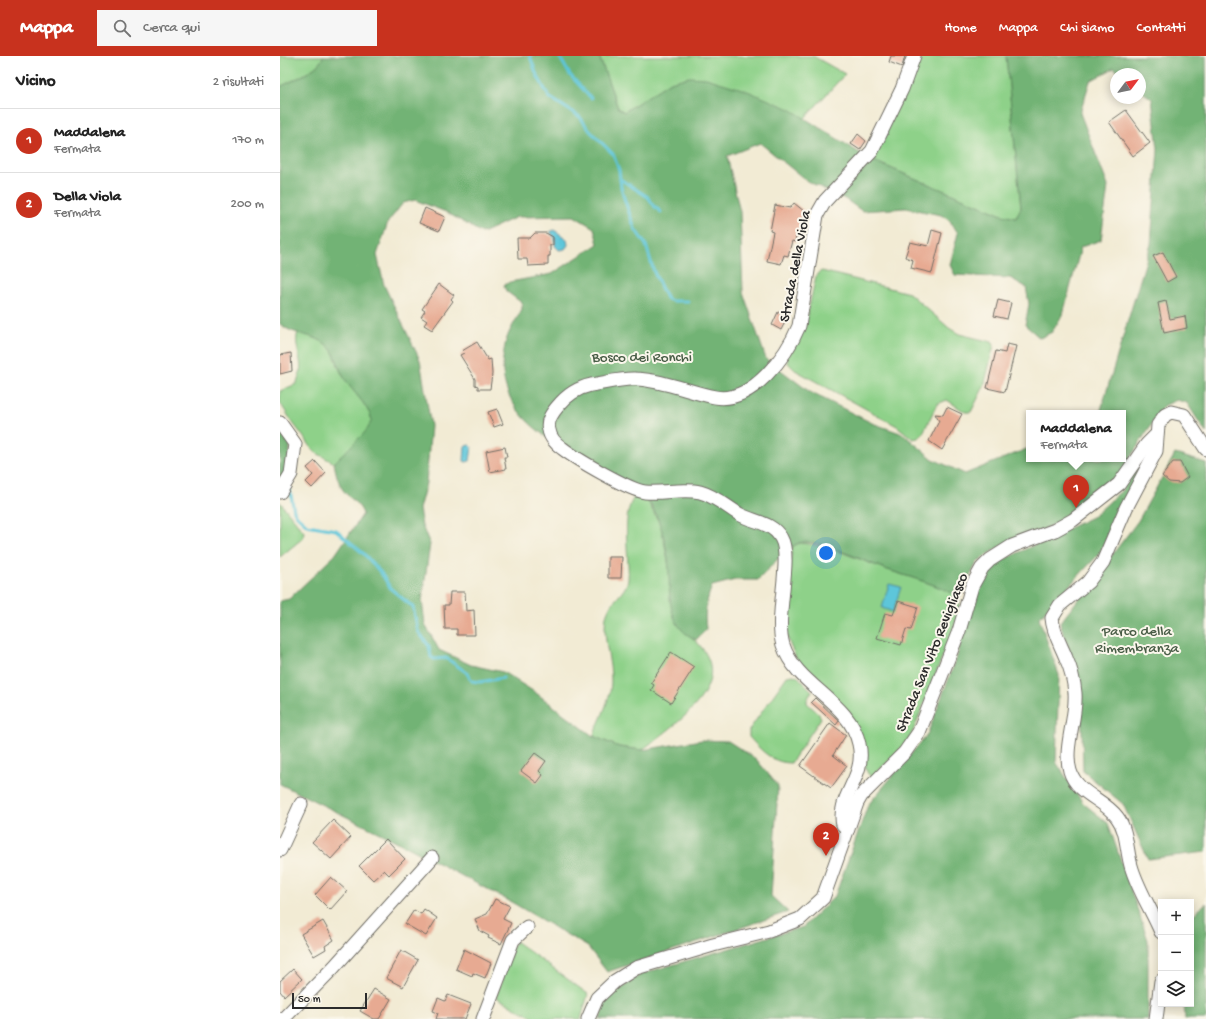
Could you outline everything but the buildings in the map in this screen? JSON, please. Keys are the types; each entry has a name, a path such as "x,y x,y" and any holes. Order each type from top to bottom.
{"street":[{"name":"Strada della Viola","path":"848,829 843,825 842,810 858,773 861,753 859,741 848,719 801,674 791,662 783,646 780,623 785,555 782,539 771,527 760,521 738,513 707,495 688,491 644,492 627,486 560,448 551,437 548,428 548,421 555,410 569,394 579,388 588,386 634,379 726,398 745,391 767,375 791,342 799,326 817,215 826,201 872,151 902,89 914,56"},
{"name":"Strada San Vito Revigliasco","path":"588,1019 597,998 615,981 636,968 713,944 769,932 800,919 823,898 848,829 852,813 861,796 905,752 919,732 959,631 972,586 982,568 1012,546 1055,530 1073,520 1119,484 1146,444 1155,436 1158,425 1165,414 1170,412 1178,412 1184,415 1206,449"},
{"path":"280,423 295,444 291,474 280,492"},
{"path":"1155,436 1156,451 1126,508 1103,562 1088,582 1060,605 1052,618 1055,634 1067,659 1075,692 1068,762 1070,772 1075,782 1086,793 1112,810 1119,819 1124,830 1131,868 1158,926"},
{"path":"280,850 301,804"},
{"path":"281,1019 285,1018 334,967 432,858"},
{"path":"483,1019 513,940 527,927"},
{"path":"1156,1019 1158,1004"}],"green space":[{"path":"280,56 323,56 321,61 311,70 280,87"},
{"name":"Bosco dei Ronchi","path":"323,56 599,56 618,108 624,112 670,82 689,77 706,78 745,90 790,109 871,160 1002,215 1016,218 1021,208 1006,56 1206,56 1206,433 1187,403 1177,400 1163,406 1120,474 1069,517 1040,531 1013,538 978,561 959,597 933,585 888,570 830,547 807,542 799,543 783,554 758,580 735,580 712,586 706,608 706,629 696,640 682,630 673,614 665,544 656,514 648,501 644,496 628,484 566,450 546,437 529,423 516,407 506,388 503,366 506,341 522,309 522,303 506,291 504,285 510,282 552,274 598,244 594,228 574,216 517,217 482,233 446,212 415,200 403,203 388,222 377,255 384,285 420,360 431,426 426,483 419,509 422,526 430,544 422,601 425,624 439,650 471,665 503,672 536,693 593,736 619,747 642,750 702,740 728,741 756,759 778,786 771,896 788,912 607,972 588,947 513,903 404,845 280,784 280,601 289,599 335,555 363,514 360,507 341,487 334,463 366,431 372,420 366,407 344,378 330,348 316,338 291,331 280,324 280,87 311,70 321,61","holes":["1110,68 1146,68 1146,94 1152,99 1158,149 1151,244 1101,410 1126,410 1126,462 1026,462 1026,449 965,474 933,459 903,434 872,423 810,392 766,359 743,292 740,212 727,156 760,143 807,181 845,199 862,211 906,208 941,215 950,221 958,233 950,265 955,275 1010,278 1026,287 1029,304 1025,325 1040,338 1052,332 1063,314 1081,247 1101,240 1108,186 1080,113 1090,81 1110,70"]},
{"path":"599,56 813,56 845,74 804,119 670,82 624,112 618,108"},
{"path":"919,56 1006,56 1021,208 1016,218 1002,215 871,160"},
{"path":"822,271 909,293 949,328 959,334 992,342 994,345 984,386 971,412 965,412 947,400 937,404 922,435 913,439 897,426 795,370 788,363 787,357 806,321 816,276"},
{"path":"298,332 316,338 329,347 334,354 342,374 363,402 372,420 366,431 334,463 315,452 280,403 280,391 296,384 301,369 297,345"},
{"path":"280,432 290,445 289,467 280,483"},
{"name":"Parco della Rimembranza","path":"1175,454 1206,463 1206,852 1148,859 1123,804 1083,771 1081,687 1060,623 1138,521"},
{"path":"1146,456 1100,553 1039,618 1059,675 1056,762 1083,803 1108,823 1148,940 1148,1019 600,1019 606,1000 641,974 803,927 835,896 868,805 927,735 956,660 973,597 982,584 997,563 1094,516 1121,491"},
{"path":"637,494 642,495 647,500 661,526 682,630 701,647 710,664 710,680 702,696 690,711 675,725 642,750 619,747 593,736 609,697 611,675 605,633 606,616 610,606 627,585 628,570 626,534 628,511"},
{"path":"280,502 304,532 303,538 280,557"},
{"path":"800,543 811,544 834,550 933,585 959,597 960,606 955,625 912,734 903,747 872,777 866,770 866,753 798,662 786,634 791,557 793,546"},
{"path":"787,676 797,676 812,691 807,703 819,714 821,718 791,763 778,761 767,755 749,737 749,730"},
{"path":"1206,903 1206,1019 1185,1019 1184,1007 1194,1007 1194,914"},
{"path":"515,941 588,994 581,1019 536,1019 496,997"}],"water":[{"path":"554,230 567,239 568,245 565,249 559,250 555,246 555,238 550,232"},
{"path":"470,445 472,447 470,461 466,462 464,461 465,446"},
{"path":"889,584 901,587 893,612 882,608"}],"waterway":[{"path":"530,56 536,73 549,97 580,117 590,131 613,154 619,170 621,187 625,201 635,229 646,245 654,272 666,298 672,301 688,301"},
{"path":"559,56 570,75 591,98"},
{"path":"620,179 648,197 655,207 661,212"},
{"path":"289,485 294,511 297,516 307,525 336,530 364,554 381,573 391,589 413,607 418,631 429,646 431,657 434,659 446,658 466,672 472,681 480,682 503,678"}],"place":[{"name":"Maddalena","path":"1076,508"},
{"name":"Della Viola","path":"826,856"}]}
